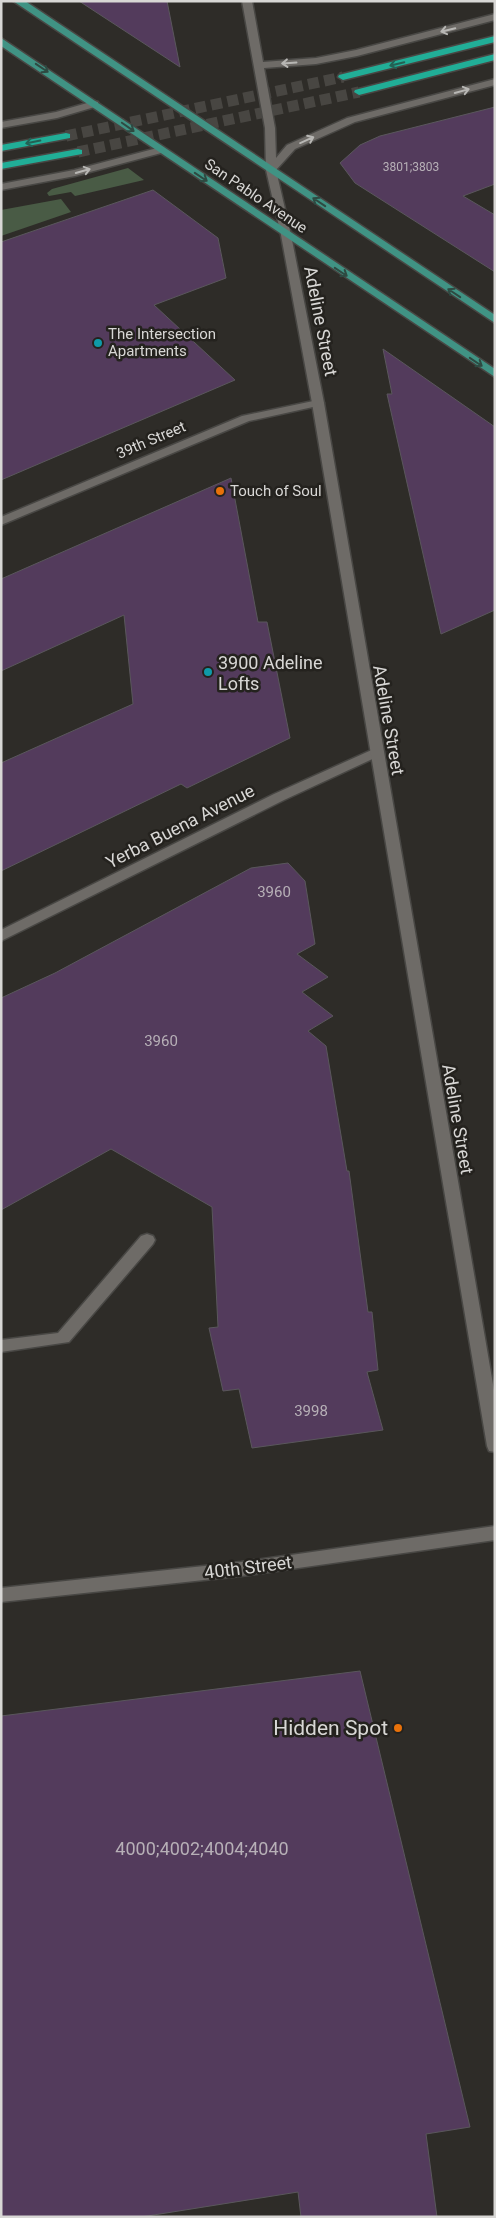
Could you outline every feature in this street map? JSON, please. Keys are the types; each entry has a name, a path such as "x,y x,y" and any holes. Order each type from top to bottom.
{"highway":[{"path":"343,77 495,39"},
{"path":"359,92 495,57"},
{"path":"1,148 66,136"},
{"path":"1,166 78,152"}],"main road":[{"name":"San Pablo Avenue","path":"18,1 495,320"},
{"name":"Adeline Street","path":"247,1 270,128 271,170 286,235 318,403 495,1446"},
{"path":"259,65 316,61 495,16"},
{"name":"San Pablo Avenue","path":"1,41 286,235 495,374"},
{"path":"271,170 291,147 351,120 495,82"},
{"path":"1,125 57,115 94,104"},
{"path":"1,187 75,173 161,150"},
{"name":"39th Street","path":"1,521 246,418 318,403"},
{"name":"Yerba Buena Avenue","path":"1,936 279,797 376,752"},
{"path":"1,1346 63,1338 147,1240"},
{"name":"40th Street","path":"1,1595 241,1569 495,1533"}],"green space":[{"path":"128,168 144,180 75,196 71,192 49,196 47,193 52,189"},
{"path":"61,199 71,212 1,236 1,210"}],"building":[{"path":"79,1 167,1 180,67"},
{"path":"495,107 495,184 463,196 495,215 495,272 355,183 340,163 360,145 380,136"},
{"name":"The Intersection Apartments","path":"153,190 218,238 226,278 154,305 235,380 1,480 1,242"},
{"path":"383,349 495,427 495,610 441,634 387,394 392,394"},
{"name":"3900 Adeline Lofts","path":"231,478 258,622 267,622 290,738 187,788 181,784 1,871 1,763 133,704 124,615 1,671 1,579"},
{"path":"288,863 305,881 315,944 297,954 328,977 302,992 333,1016 308,1031 326,1046 347,1171 349,1171 368,1312 372,1312 378,1370 367,1372 383,1430 252,1448 239,1389 223,1391 209,1328 218,1327 212,1207 111,1149 1,1210 1,998 55,973 251,868"},
{"path":"360,1671 470,2127 426,2134 437,2217 301,2217 298,2192 141,2217 1,2217 1,1716"}],"tunnel":[{"path":"66,136 343,77"},
{"path":"78,152 359,92"}],"place":[{"name":"The Intersection Apartments","path":"98,343"},
{"name":"Touch of Soul","path":"220,491"},
{"name":"3900 Adeline Lofts","path":"208,672"},
{"name":"Hidden Spot","path":"398,1728"}]}
